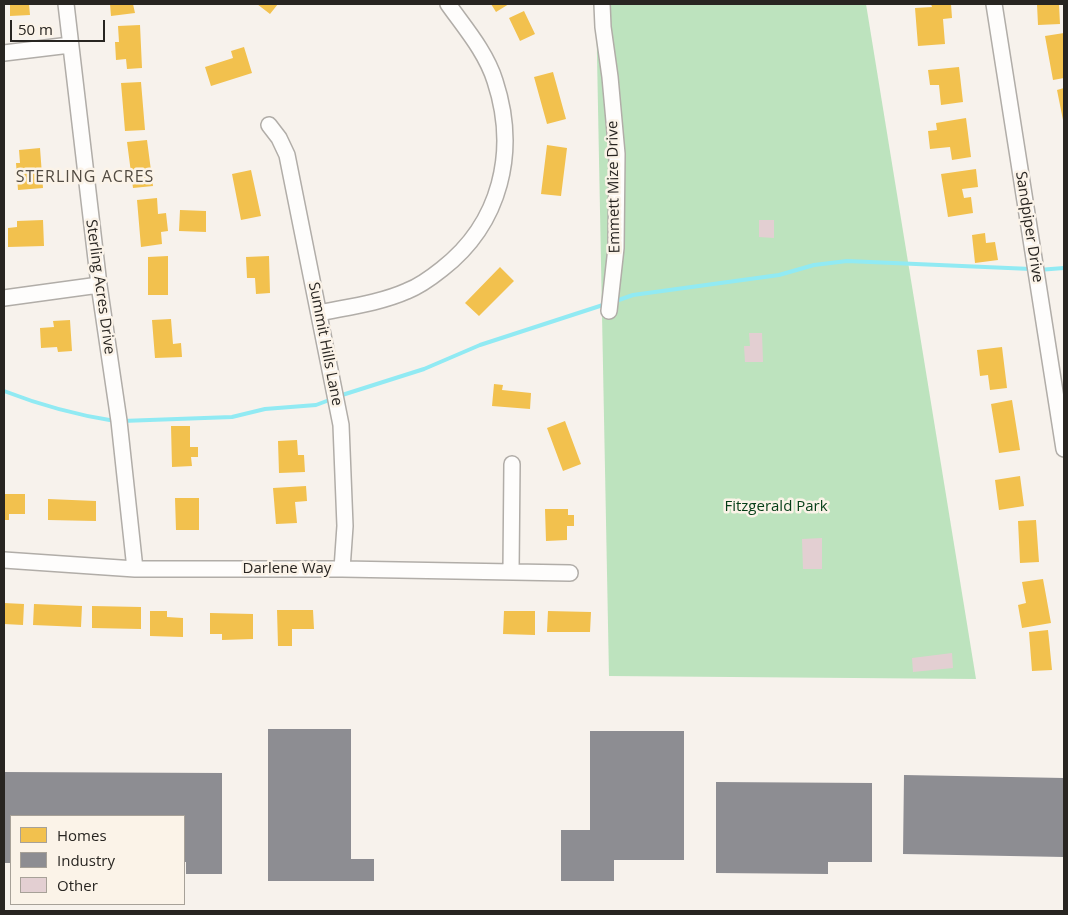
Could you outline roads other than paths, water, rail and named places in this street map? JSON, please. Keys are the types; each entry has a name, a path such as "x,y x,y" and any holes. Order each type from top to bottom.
{"street":[{"name":"Sterling Acres Drive","path":"66,4 99,285 119,421 134,570"},
{"path":"319,313 384,299 408,291 436,274 457,257 474,236 488,214 500,187 505,159 506,134 495,80 481,50 448,4"},
{"name":"Emmett Mize Drive","path":"602,4 617,154 616,248 609,311"},
{"name":"Sandpiper Drive","path":"994,4 1064,450"},
{"path":"4,53 70,45"},
{"name":"Summit Hills Lane","path":"269,125 280,138 287,155 341,425 345,526 342,569"},
{"path":"4,298 99,285"},
{"path":"512,464 512,571"},
{"name":"Darlene Way","path":"4,560 134,570 342,569 570,573"}],"waterway":[{"path":"613,302 633,295 779,275 814,265 847,261 1031,269"},
{"path":"1038,270 1064,268"},
{"path":"339,396 424,369 480,345 606,304"},
{"path":"4,391 58,409 115,421"},
{"path":"122,421 232,417 265,409 316,405 332,399"}],"district":[{"name":"STERLING ACRES","path":"85,177"}],"park label":[{"name":"Fitzgerald Park","path":"776,507"}]}
